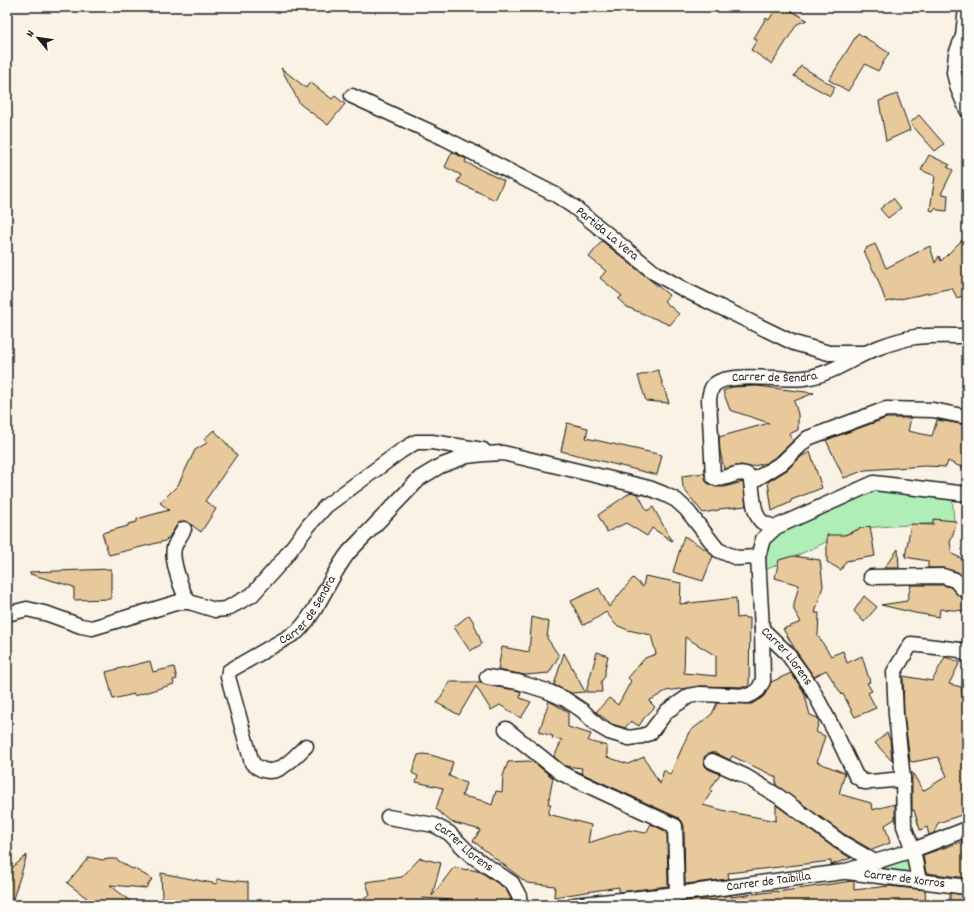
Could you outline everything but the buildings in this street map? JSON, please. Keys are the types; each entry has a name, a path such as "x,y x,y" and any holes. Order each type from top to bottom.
{"street":[{"path":"966,7 963,36 956,54 954,73 958,89 967,110"},
{"name":"Partida La Vera","path":"352,96 444,138 556,195 574,207 655,273 680,288 794,343 829,352 865,353"},
{"name":"Carrer de Sendra","path":"751,482 751,478 744,473 720,479 713,477 709,399 710,390 714,384 727,379 740,378 804,378 819,375 879,347 915,337 967,336"},
{"path":"776,527 761,521 757,515 751,482 782,463 808,438 886,409 933,410 967,417"},
{"name":"Carrer de Sendra","path":"7,614 27,609 92,628 179,602 189,602 215,610 226,609 252,595 282,561 309,525 326,506 401,451 416,442 432,442 503,453 649,488 676,500 686,510 718,550 737,558 758,556"},
{"name":"Carrer de Sendra","path":"306,746 286,765 275,772 264,771 252,763 228,677 229,671 297,632 305,625 340,563 420,478 440,466 468,456 503,453"},
{"path":"762,629 758,556 763,539 776,527 874,483 967,494"},
{"path":"184,528 176,543 173,555 184,596 189,602"},
{"path":"871,578 942,576 955,580 963,589 967,591"},
{"name":"Carrer Llorens","path":"487,677 518,682 547,691 565,699 583,711 597,725 609,732 629,738 642,736 650,733 667,711 689,696 700,694 748,696 758,690 763,681 762,629"},
{"name":"Carrer Llorens","path":"762,629 786,652 810,685 856,776 864,782 903,779"},
{"path":"919,881 912,850 904,826 903,779 896,715 894,672 910,644 960,650 967,655"},
{"path":"506,729 561,773 675,826 677,894"},
{"path":"712,761 745,776 778,796 839,841 875,862"},
{"name":"Carrer Llorens","path":"388,817 434,825 449,833 471,855 512,883 519,896 520,905"},
{"path":"843,872 912,850 967,829"},
{"name":"Carrer de Taibilla","path":"574,905 677,894 843,872"},
{"name":"Carrer de Xorros","path":"843,872 967,888"}],"green space":[{"path":"874,483 952,492 954,522 861,528 824,543 759,573 763,539"},
{"path":"913,850 919,881 843,872"}]}
